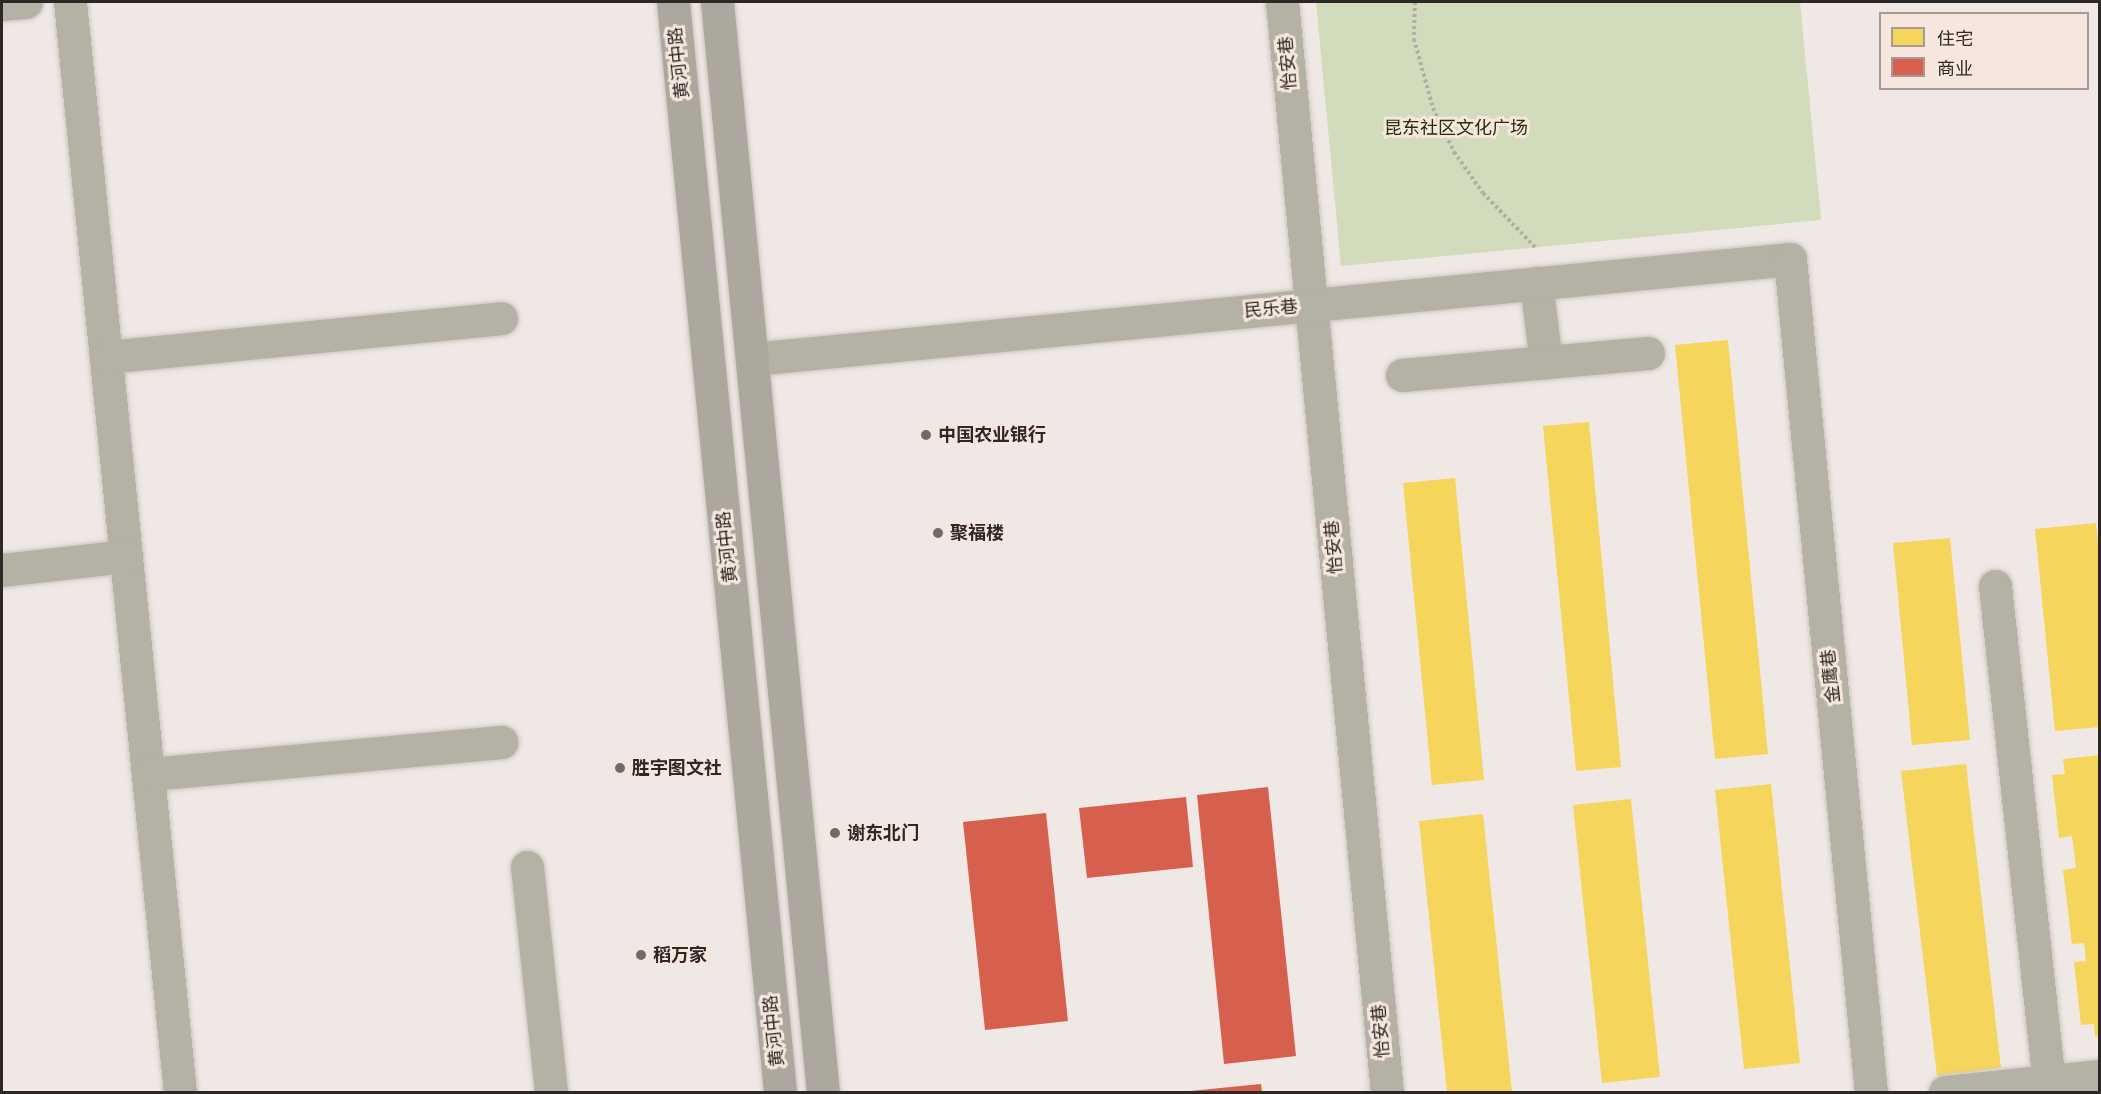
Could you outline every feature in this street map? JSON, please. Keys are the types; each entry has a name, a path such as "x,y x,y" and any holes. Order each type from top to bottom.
{"main road":[{"name":"黄河中路","path":"674,2 780,1092"},
{"path":"717,2 823,1092"}],"street":[{"path":"2,4 26,2"},
{"path":"70,2 150,774 180,1092"},
{"name":"怡安巷","path":"1282,2 1386,1092"},
{"name":"民乐巷","path":"752,358 1790,259"},
{"name":"金鹰巷","path":"1790,259 1871,1092"},
{"path":"1536,283 1546,362"},
{"path":"105,357 501,318"},
{"path":"1402,375 1648,353"},
{"path":"2,570 126,556"},
{"path":"1995,586 2049,1081"},
{"path":"150,774 502,742"},
{"path":"526,867 551,1092"},
{"path":"1945,1092 2100,1076"}],"path":[{"path":"1415,2 1414,39 1433,108 1454,152 1483,193 1535,247"}],"green space":[{"name":"昆东社区文化广场","path":"1316,2 1800,2 1821,220 1341,266"}],"building: 住宅":[{"path":"1728,340 1768,754 1715,759 1675,345"},
{"path":"1589,422 1621,767 1576,771 1543,426"},
{"path":"1455,478 1484,780 1432,785 1403,483"},
{"path":"2096,523 2100,563 2100,727 2055,731 2035,529"},
{"path":"1950,538 1970,740 1912,745 1893,543"},
{"path":"2100,755 2100,1036 2095,1037 2094,1024 2081,1025 2074,962 2086,961 2084,943 2072,944 2063,870 2076,868 2072,836 2059,838 2052,775 2065,774 2063,759"},
{"path":"1966,764 2001,1068 1937,1076 1901,771"},
{"path":"1771,784 1800,1063 1744,1069 1715,790"},
{"path":"1631,799 1660,1077 1602,1083 1573,805"},
{"path":"1483,814 1512,1092 1447,1092 1419,821"}],"building: 商业":[{"path":"1268,787 1296,1056 1224,1064 1197,795"},
{"path":"1186,797 1193,867 1087,878 1079,808"},
{"path":"1046,813 1068,1021 985,1030 963,822"},
{"path":"1261,1084 1262,1092 1190,1092 1190,1091"}],"place":[{"name":"中国农业银行","path":"926,435"},
{"name":"聚福楼","path":"938,533"},
{"name":"胜宇图文社","path":"620,768"},
{"name":"谢东北门","path":"835,833"},
{"name":"稻万家","path":"641,955"}]}
